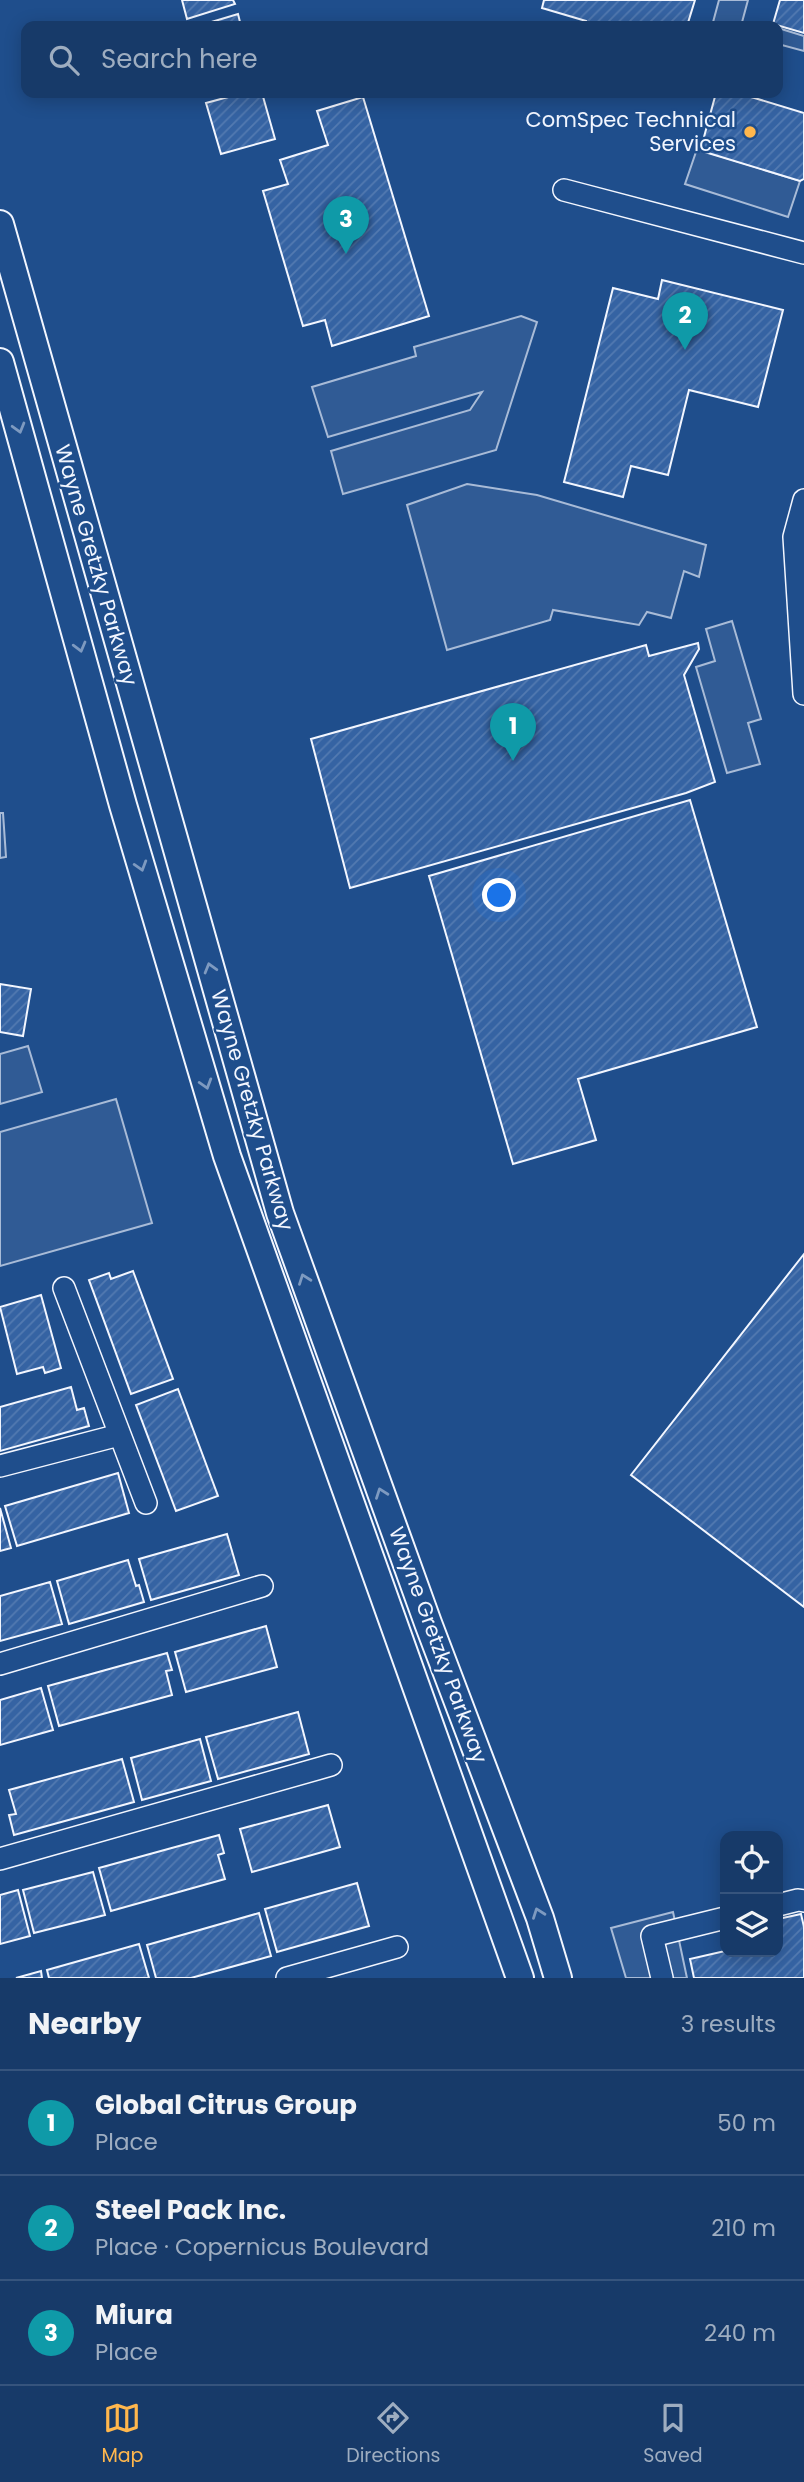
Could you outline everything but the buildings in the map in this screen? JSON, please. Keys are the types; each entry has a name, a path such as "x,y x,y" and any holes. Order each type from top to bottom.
{"main road":[{"name":"Wayne Gretzky Parkway","path":"0,224 280,1213 419,1597 540,1917 558,1978"},
{"name":"Wayne Gretzky Parkway","path":"0,362 123,806 227,1156 520,1978"}],"street":[{"path":"564,190 804,253"},
{"path":"804,500 794,537 804,694"},
{"path":"64,1288 146,1503"},
{"path":"0,1466 119,1435"},
{"path":"0,1664 262,1586"},
{"path":"0,1859 331,1765"},
{"path":"783,1904 804,1901"},
{"path":"662,1978 652,1937 720,1919"},
{"path":"287,1978 397,1947"}],"shaded area":[{"path":"719,0 748,0 742,21 713,21"},
{"path":"783,30 804,36 804,51 783,45"},
{"path":"697,149 800,181 788,217 685,184"},
{"path":"521,316 537,322 496,450 343,494 331,451 470,410 482,392 328,437 312,387 416,356 414,347"},
{"path":"467,484 537,495 706,545 699,577 684,571 671,618 647,612 639,625 553,610 550,620 447,650 407,505"},
{"path":"732,621 761,719 748,723 760,764 727,773 696,667 715,661 706,629"},
{"path":"0,813 3,813 6,857 0,858"},
{"path":"28,1046 42,1092 0,1104 0,1054"},
{"path":"116,1099 152,1223 0,1266 0,1132"},
{"path":"673,1912 687,1978 626,1978 611,1928"}],"place":[{"name":"ComSpec Technical Services","path":"750,132"},
{"name":"Miura","path":"346,254"},
{"name":"Steel Pack Inc.","path":"685,350"},
{"name":"Global Citrus Group","path":"513,761"}]}
